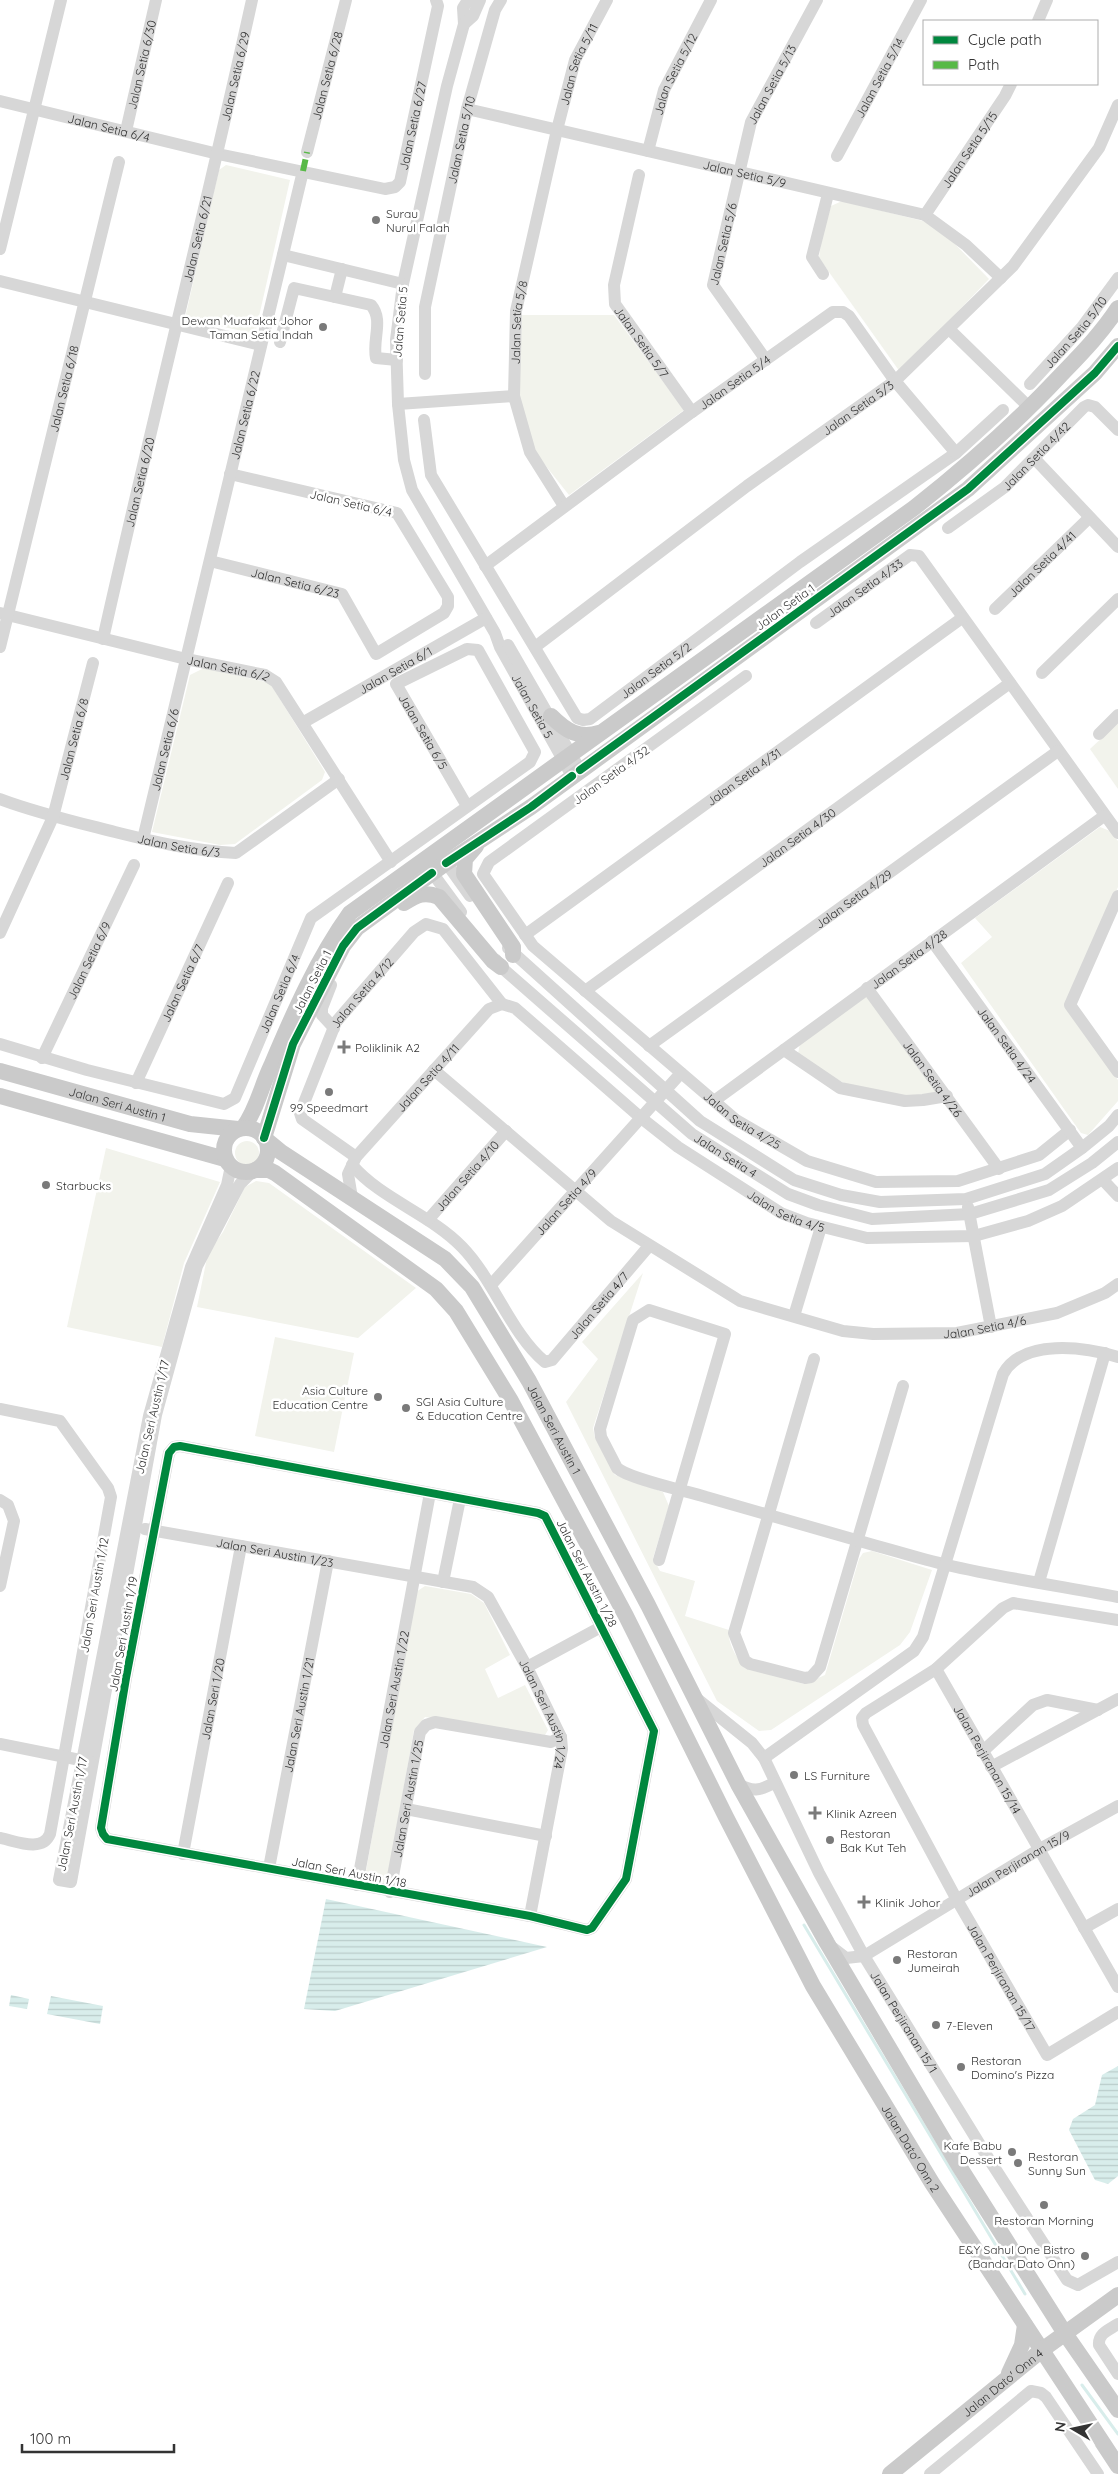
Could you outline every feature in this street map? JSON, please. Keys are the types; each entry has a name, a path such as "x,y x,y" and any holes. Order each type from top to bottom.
{"main road":[{"name":"Jalan Setia 1","path":"240,1129 254,1112 271,1066 329,942 350,914 442,857 566,758 914,508 973,462 1030,408 1102,332 1118,308"},
{"name":"Jalan Setia 1","path":"442,857 531,807 968,489 1018,446 1096,372 1118,346"},
{"path":"1018,446 1029,430 1030,408 1039,412 1049,411 1071,395"},
{"path":"551,716 567,730 580,736 604,732"},
{"path":"513,955 513,947 464,874 465,859 472,849 531,807"},
{"name":"Jalan Setia 1","path":"264,1138 293,1044 337,956 357,928 428,867"},
{"path":"357,928 428,892 439,897 493,961 501,967"},
{"name":"Jalan Seri Austin 1","path":"0,1071 190,1124 240,1129"},
{"name":"Jalan Seri Austin 1","path":"0,1096 228,1162"},
{"path":"240,1129 255,1130 264,1138 268,1147 267,1158 254,1171 244,1172 228,1162 224,1145 232,1133 240,1129"},
{"name":"Jalan Seri Austin 1","path":"264,1138 281,1152 445,1260 472,1287 529,1381 648,1606 748,1802"},
{"name":"Jalan Seri Austin 1","path":"254,1171 268,1170 275,1173 436,1288 456,1311 511,1401 626,1616 726,1817"},
{"path":"726,1817 748,1802 827,1943 959,2166 1064,2332 1118,2410"},
{"name":"Jalan Dato' Onn 2","path":"726,1817 813,1986 932,2183 1042,2350 1056,2375 1118,2466"},
{"name":"Jalan Dato' Onn 4","path":"890,2474 1064,2332 1118,2295"},
{"path":"1005,2379 1022,2346 1025,2325"},
{"path":"1005,2379 1043,2367 1056,2375"}],"street":[{"path":"0,249 61,0"},
{"name":"Jalan Setia 6/30","path":"126,131 156,0"},
{"name":"Jalan Setia 6/29","path":"218,154 252,0"},
{"name":"Jalan Setia 6/28","path":"308,152 346,0"},
{"name":"Jalan Setia 6/27","path":"303,171 385,189 395,187 400,182 438,6 436,0"},
{"name":"Jalan Setia 5","path":"468,0 463,8 464,24 437,130 403,284 396,340 398,404 404,460 412,490 495,633 500,647 576,773"},
{"name":"Jalan Setia 5","path":"464,24 473,16 480,0"},
{"name":"Jalan Setia 5/10","path":"425,374 425,307 467,109 495,10 501,0"},
{"name":"Jalan Setia 5/11","path":"557,130 575,60 607,0"},
{"name":"Jalan Setia 5/12","path":"648,151 664,90 711,0"},
{"name":"Jalan Setia 5/13","path":"738,172 751,122 817,0"},
{"name":"Jalan Setia 5/14","path":"836,156 921,0"},
{"path":"1038,20 1047,0"},
{"name":"Jalan Setia 5/15","path":"925,215 1010,85"},
{"name":"Jalan Setia 6/4","path":"0,101 218,154 303,171"},
{"name":"Jalan Setia 5/3","path":"535,647 748,486 895,381 950,330 1013,266 1099,148 1118,105"},
{"name":"Jalan Setia 5/9","path":"467,109 925,215 966,244 1001,278"},
{"name":"Jalan Setia 5/8","path":"557,130 516,311 514,396 530,452 564,506"},
{"name":"Jalan Setia 6/21","path":"177,325 218,154"},
{"name":"Jalan Setia 6/18","path":"0,647 4,614 86,302 119,162"},
{"name":"Jalan Setia 6/22","path":"186,659 303,171"},
{"name":"Jalan Setia 5/6","path":"738,172 713,285 766,360"},
{"name":"Jalan Setia 5/7","path":"639,175 614,285 615,304 692,412"},
{"path":"823,274 812,257 828,194"},
{"path":"283,255 403,284"},
{"path":"335,297 342,269"},
{"name":"Jalan Setia 5/10","path":"1030,384 1082,327 1118,278"},
{"path":"0,282 261,345"},
{"path":"280,342 294,288 371,305 375,310 377,321 376,358 397,360"},
{"name":"Jalan Setia 5/4","path":"485,566 692,412 833,312 843,312 849,316 895,381 956,453"},
{"name":"Jalan Setia 6/20","path":"103,639 144,454 177,325"},
{"path":"950,330 1030,408"},
{"path":"398,404 514,396"},
{"name":"Jalan Setia 4/42","path":"948,528 1005,487 1088,405 1095,407 1118,430"},
{"name":"Jalan Setia 5/2","path":"424,420 431,475 577,718 583,720 590,719 794,566 956,453 1002,410"},
{"path":"1034,458 1118,547"},
{"name":"Jalan Setia 6/4","path":"230,474 397,513 448,597 448,606 444,612 376,654"},
{"name":"Jalan Setia 4/41","path":"994,608 1089,518"},
{"name":"Jalan Setia 4/33","path":"816,623 914,554 919,556 962,618"},
{"name":"Jalan Setia 6/23","path":"210,560 342,594 376,654"},
{"path":"1042,673 1118,599"},
{"name":"Jalan Setia 6/2","path":"4,614 186,659 266,675 276,682 304,722 391,862"},
{"name":"Jalan Setia 6/1","path":"304,722 486,618"},
{"path":"962,618 1118,833"},
{"name":"Jalan Setia 4/31","path":"525,935 962,618"},
{"name":"Jalan Setia 5","path":"495,633 506,642 551,716 566,758"},
{"name":"Jalan Setia 6/5","path":"467,806 396,684 467,649 478,650 535,752 533,756"},
{"name":"Jalan Setia 6/6","path":"142,839 186,659"},
{"name":"Jalan Setia 6/8","path":"0,933 53,817 93,663"},
{"name":"Jalan Setia 4/32","path":"485,878 483,874 489,862 746,676"},
{"name":"Jalan Setia 4/30","path":"585,992 1010,683"},
{"path":"1099,734 1118,715"},
{"name":"Jalan Setia 4/29","path":"649,1046 1058,751"},
{"name":"Jalan Setia 6/4","path":"0,1044 42,1058 224,1104 235,1098 311,918 530,762 533,756"},
{"name":"Jalan Setia 6/3","path":"0,798 53,817 142,839 193,849 236,853 339,779"},
{"name":"Jalan Setia 4/28","path":"714,1101 1104,816"},
{"name":"Jalan Setia 4","path":"442,857 513,955 700,1121 794,1180 841,1195 880,1202 966,1199 1045,1174 1082,1148 1109,1126 1118,1115"},
{"name":"Jalan Setia 6/9","path":"42,1058 134,865"},
{"name":"Jalan Setia 4","path":"428,867 501,967 692,1134 788,1194 818,1205 872,1219 970,1214 1049,1190 1092,1163 1118,1142"},
{"name":"Jalan Setia 4/25","path":"485,878 533,946 585,992 736,1120 807,1161 876,1182 958,1181 1039,1155 1070,1130"},
{"name":"Jalan Setia 6/7","path":"136,1083 228,883"},
{"path":"1118,896 1070,1000 1071,1008 1118,1072"},
{"name":"Jalan Setia 4/12","path":"352,1165 300,1116 336,1022 414,932 426,924 443,929 502,1004"},
{"name":"Jalan Setia 4/24","path":"932,941 1082,1148"},
{"path":"334,1028 323,1019 322,1008 338,965 337,956"},
{"name":"Jalan Setia 4/26","path":"868,988 999,1169"},
{"name":"Jalan Setia 4/11","path":"352,1165 489,1008 502,1004"},
{"name":"Jalan Setia 4/5","path":"502,1004 515,1008 640,1117 678,1147 781,1213 821,1227 867,1238 974,1236 1028,1221 1062,1206 1103,1180 1118,1168"},
{"path":"784,1050 840,1088 905,1101 947,1096"},
{"name":"Jalan Setia 4/6","path":"434,1070 611,1221 740,1301 844,1331 873,1334 957,1333 1057,1312 1105,1293 1118,1284"},
{"name":"Jalan Setia 4/9","path":"491,1285 681,1073"},
{"name":"Jalan Setia 4/10","path":"428,1220 506,1131"},
{"name":"Jalan Seri Austin 1/17","path":"132,1526 149,1416 191,1267 227,1185 228,1162"},
{"path":"352,1165 352,1198"},
{"path":"352,1165 462,1247 491,1285"},
{"name":"Jalan Seri Austin 1/17","path":"87,1762 71,1882 59,1880 87,1762 132,1526 156,1415 197,1266 240,1184 254,1171"},
{"path":"1103,1180 1118,1196"},
{"path":"966,1199 991,1327"},
{"path":"794,1316 821,1227"},
{"name":"Jalan Setia 4/7","path":"491,1285 517,1327 545,1362 552,1360 649,1246"},
{"path":"659,1560 679,1489 724,1334 648,1310 633,1320 600,1429 601,1437 621,1472 679,1489 768,1515 946,1565 1118,1597"},
{"path":"764,1758 914,1651 924,1637 1003,1374 1010,1362 1024,1356 1059,1347 1112,1355 1039,1582"},
{"path":"814,1359 734,1633 745,1661 750,1664 805,1678 817,1672 859,1540 903,1386"},
{"name":"Jalan Seri Austin 1/12","path":"0,1409 60,1422 108,1488 111,1497 50,1834 45,1842 37,1845 0,1838"},
{"name":"Jalan Seri Austin 1/28","path":"180,1446 538,1513 545,1516 654,1731 626,1879 592,1928"},
{"name":"Jalan Seri Austin 1/19","path":"103,1834 101,1828 168,1453 174,1447 180,1446"},
{"name":"Jalan Seri Austin 1/22","path":"357,1885 430,1493"},
{"path":"443,1582 460,1499"},
{"path":"0,1500 8,1505 14,1521 0,1586"},
{"name":"Jalan Seri Austin 1/23","path":"132,1526 155,1524 241,1546 414,1576"},
{"name":"Jalan Seri 1/20","path":"183,1854 241,1546"},
{"name":"Jalan Seri Austin 1/21","path":"269,1868 328,1561"},
{"name":"Jalan Seri Austin 1/24","path":"414,1576 473,1587 488,1597 527,1667 561,1737 562,1750 530,1916"},
{"path":"936,1669 1003,1608 1013,1603 1118,1620"},
{"path":"527,1667 601,1627"},
{"name":"Jalan Perjiranan 15/17","path":"936,1669 865,1719 957,1900 1047,2056 1118,2012"},
{"name":"Jalan Perjiranan 15/14","path":"936,1669 1118,1987"},
{"name":"Jalan Perjiranan 15/1","path":"694,1697 752,1743 764,1758 772,1773 774,1783 819,1873 864,1956 1063,2275 1072,2284 1078,2285 1091,2280 1118,2262"},
{"path":"991,1767 1118,1699"},
{"path":"982,1752 1033,1705 1041,1700 1098,1710"},
{"name":"Jalan Seri Austin 1/25","path":"390,1892 420,1732 426,1726 435,1722 551,1742 561,1737"},
{"path":"0,1744 87,1762"},
{"path":"738,1784 756,1791 774,1783"},
{"name":"Jalan Perjiranan 15/9","path":"864,1956 1038,1850 1118,1806"},
{"path":"406,1809 546,1836"},
{"name":"Jalan Seri Austin 1/18","path":"103,1834 108,1839 183,1854 530,1916 587,1930 592,1928"},
{"path":"1084,1928 1118,1909"},
{"path":"827,1943 846,1958 864,1956"},
{"path":"855,1991 855,1967 864,1956"},
{"path":"1118,2324 1100,2340 1118,2374"},
{"path":"930,2474 1031,2391 1046,2397 1098,2474"}],"shaded area":[{"path":"226,165 290,180 255,334 185,318 219,170"},
{"path":"842,201 927,222 948,237 989,279 900,372 819,258 822,235 831,206"},
{"path":"522,315 614,315 684,410 569,495 534,451 519,395"},
{"path":"204,668 270,683 325,772 322,780 235,844 220,845 152,832 190,675"},
{"path":"1118,723 1118,789 1090,749"},
{"path":"1100,827 1110,831 1118,841 1118,887 1066,1001 1067,1009 1118,1080 1118,1101 1088,1135 1081,1133 961,963 992,937 975,918"},
{"path":"866,996 938,1091 915,1096 902,1096 862,1089 834,1078 798,1054 800,1043"},
{"path":"247,1141 256,1144 259,1153 256,1162 247,1165 238,1162 235,1153 238,1144"},
{"path":"106,1148 220,1182 184,1263 162,1347 67,1327"},
{"path":"256,1181 269,1183 416,1288 358,1338 197,1307 208,1253 223,1232 245,1187"},
{"path":"643,1273 593,1428 595,1438 615,1475 663,1492 669,1506 653,1558 660,1571 695,1581 685,1616 729,1630 733,1650 746,1667 804,1684 825,1675 859,1559 863,1553 872,1551 932,1570 910,1632 900,1645 771,1730 759,1731 717,1701 566,1402 598,1359 582,1342"},
{"path":"275,1337 354,1353 334,1452 255,1436"},
{"path":"425,1586 471,1594 484,1603 510,1655 485,1669 498,1698 525,1685 548,1730 545,1735 425,1717 414,1730 386,1886 364,1882 416,1592"},
{"path":"326,1899 547,1947 335,2011 304,2009"},
{"path":"11,1995 29,1999 27,2009 9,2006"},
{"path":"51,1996 103,2006 100,2024 47,2014"},
{"path":"1118,2066 1118,2176 1108,2184 1095,2180 1069,2130 1073,2119 1095,2105 1102,2075"}],"waterway":[{"path":"804,1925 1025,2294"},
{"path":"1082,2385 1118,2434"}],"marked path":[{"path":"303,171 307,152"}],"cycle path":[{"path":"580,770 968,489 1095,373 1118,346"},
{"path":"446,863 531,807 572,776"},
{"path":"264,1138 293,1044 343,946 357,928 432,873"},
{"path":"180,1446 538,1513 545,1516 654,1731 626,1879 592,1928 587,1930 530,1916 107,1839 101,1828 126,1678 169,1453 174,1447 180,1446"}],"place":[{"name":"Surau Nurul Falah","path":"376,220"},
{"name":"Dewan Muafakat Johor Taman Setia Indah","path":"323,327"},
{"name":"Poliklinik A2","path":"344,1047"},
{"name":"99 Speedmart","path":"329,1092"},
{"name":"Starbucks","path":"46,1185"},
{"name":"Asia Culture Education Centre","path":"378,1397"},
{"name":"SGI Asia Culture & Education Centre","path":"406,1408"},
{"name":"LS Furniture","path":"794,1775"},
{"name":"Klinik Azreen","path":"815,1813"},
{"name":"Restoran Bak Kut Teh","path":"830,1840"},
{"name":"Klinik Johor","path":"864,1902"},
{"name":"Restoran Jumeirah","path":"897,1960"},
{"name":"7-Eleven","path":"936,2025"},
{"name":"Restoran Domino's Pizza","path":"961,2067"},
{"name":"Kafe Babu Dessert","path":"1012,2152"},
{"name":"Restoran Sunny Sun","path":"1018,2163"},
{"name":"Restoran Morning","path":"1044,2205"},
{"name":"E&Y Sahul One Bistro (Bandar Dato Onn)","path":"1085,2256"}]}
